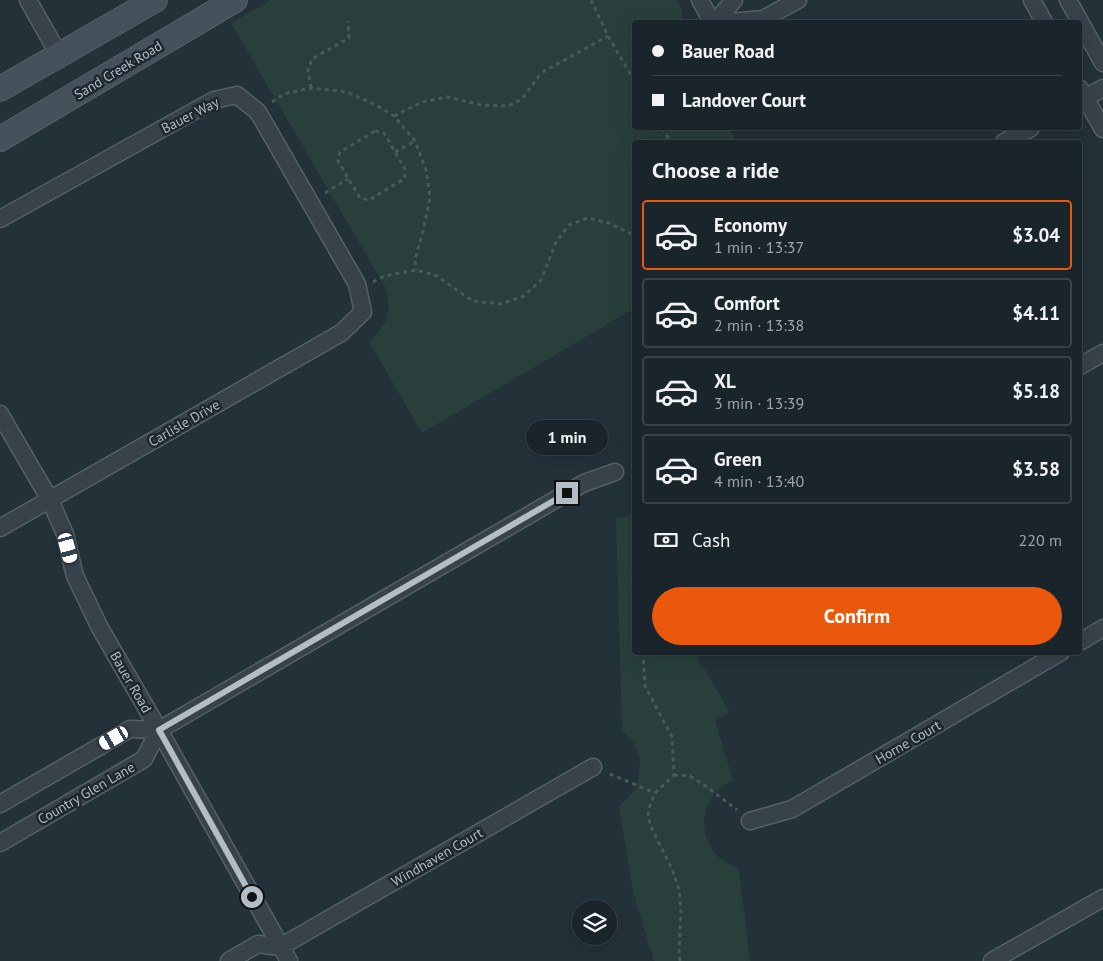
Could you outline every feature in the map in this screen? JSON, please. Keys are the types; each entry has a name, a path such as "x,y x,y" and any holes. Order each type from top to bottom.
{"main road":[{"path":"0,89 155,0"},
{"name":"Sand Creek Road","path":"0,139 235,0"}],"street":[{"path":"28,0 59,55"},
{"path":"700,0 713,20"},
{"path":"716,20 734,0"},
{"path":"752,20 763,19 798,0"},
{"path":"1032,0 1043,20"},
{"path":"1068,0 1079,20"},
{"path":"1082,25 1103,63"},
{"path":"1103,88 1082,96 1103,129"},
{"name":"Bauer Way","path":"0,219 214,100 236,95 258,112 357,284 363,312"},
{"path":"1008,140 1027,130"},
{"name":"Carlisle Drive","path":"0,528 341,333 363,312"},
{"path":"1082,365 1103,353"},
{"path":"0,414 50,500"},
{"path":"0,804 130,729 159,730 584,483 615,472"},
{"name":"Bauer Road","path":"50,500 65,534 75,576 100,628 159,730 282,956"},
{"path":"1082,641 1103,628"},
{"name":"Horne Court","path":"750,821 792,809 1056,655"},
{"name":"Country Glen Lane","path":"0,843 144,758 159,730"},
{"name":"Windhaven Court","path":"282,956 593,766"},
{"path":"992,961 1103,898"},
{"path":"229,961 258,944 282,956"}],"path":[{"path":"592,0 608,36 632,77"},
{"path":"311,88 308,70 312,59 349,38 348,21"},
{"path":"394,116 422,102 447,97 482,105 508,106 522,99 541,73 608,36"},
{"path":"258,112 284,94 311,88 347,92 376,105 394,116 415,141 426,170 430,198 415,260 416,270"},
{"path":"375,131 384,133 406,171 404,179 369,200 360,198 348,179 338,161 340,152 375,131"},
{"path":"395,152 415,141"},
{"path":"310,202 348,179"},
{"path":"358,290 384,276 416,270 435,275 473,301 501,304 524,296 541,280 556,242 569,226 588,218 609,223 632,234"},
{"path":"643,655 645,686 672,737 674,776"},
{"path":"593,766 655,793"},
{"path":"680,961 681,912 678,889 672,869 650,825 648,811 655,793 674,776 690,776 750,821"}],"green space":[{"path":"271,0 677,0 682,9 682,20 632,20 632,130 730,130 736,140 632,140 632,310 422,433 369,342 384,324 387,317 388,304 385,287 231,23"},
{"path":"632,515 632,655 696,655 730,712 715,721 733,780 719,789 712,797 706,811 704,826 711,849 724,861 739,869 750,961 654,961 633,892 619,806 635,790 640,759 633,742 622,730 616,519"}],"route":[{"path":"252,897 159,730 567,493"}]}
